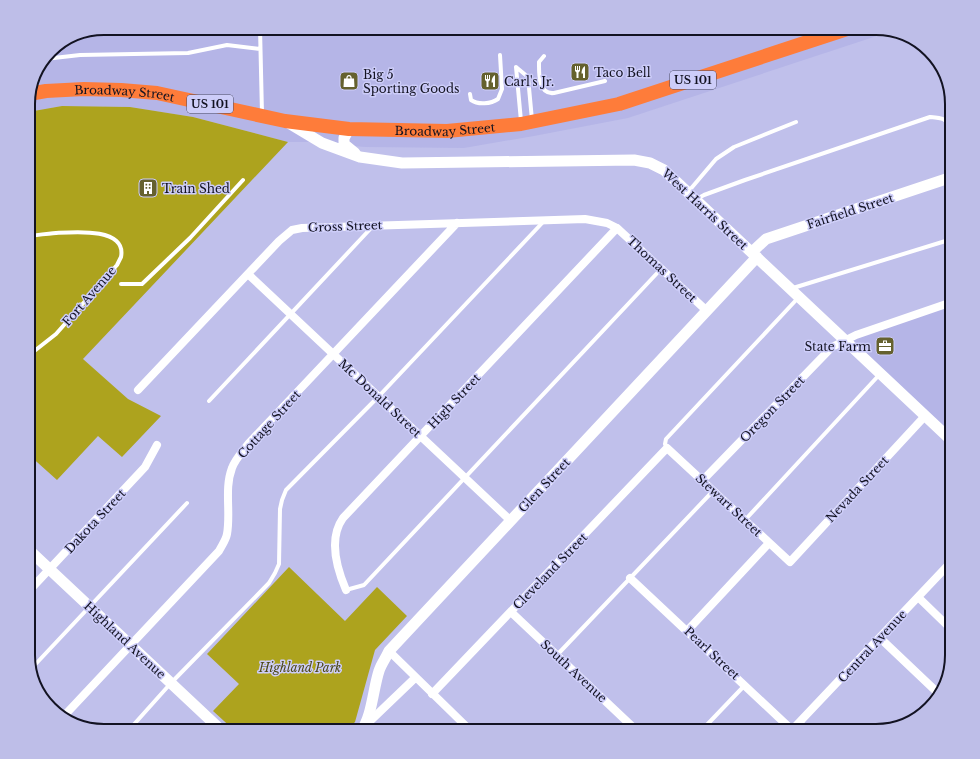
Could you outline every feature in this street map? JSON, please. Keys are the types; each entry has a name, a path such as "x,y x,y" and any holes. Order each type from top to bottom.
{"highway":[{"name":"Broadway Street","path":"36,93 84,89 157,93 285,121 349,129 447,131 527,123 619,104 813,35"}],"street":[{"name":"West Harris Street","path":"285,121 322,143 360,157 402,163 634,160 650,163 664,170 688,192 945,435"},
{"path":"349,129 344,138 344,144 360,157"},
{"name":"Fairfield Street","path":"754,255 766,239 945,179"},
{"name":"Gross Street","path":"138,390 279,241 292,230 302,228 545,219 596,220 607,222 618,228"},
{"name":"Cottage Street","path":"67,713 219,551 226,539 227,533 229,479 235,462 249,443 457,222"},
{"name":"Thomas Street","path":"618,228 707,310"},
{"name":"High Street","path":"346,590 340,575 335,550 338,524 618,228"},
{"name":"Glen Street","path":"364,724 380,670 389,651 707,310 754,255"},
{"name":"Mc Donald Street","path":"248,275 511,521"},
{"name":"Oregon Street","path":"702,481 832,347 856,335 945,304"},
{"name":"Nevada Street","path":"790,562 925,416"},
{"name":"Dakota Street","path":"35,585 145,467 157,445"},
{"name":"Stewart Street","path":"667,448 790,562"},
{"name":"Cleveland Street","path":"432,694 667,448"},
{"path":"687,631 769,543"},
{"name":"Highland Avenue","path":"35,556 213,723"},
{"name":"Central Avenue","path":"799,723 945,568"},
{"name":"Pearl Street","path":"630,578 786,724"},
{"path":"918,597 945,623"},
{"name":"South Avenue","path":"511,612 629,724"},
{"path":"880,638 935,690"},
{"path":"389,651 464,724"},
{"path":"367,724 415,678"}],"lane":[{"path":"260,35 262,116"},
{"path":"53,58 80,54 188,53 227,45 260,49"},
{"path":"470,94 471,100 475,103 491,102 501,96 500,55"},
{"path":"544,56 538,62 542,87 550,93 605,81"},
{"path":"516,67 528,77 527,123 516,67"},
{"path":"696,200 704,195 744,180 930,118 941,118 945,120"},
{"path":"688,192 716,159 734,147 796,122"},
{"path":"121,284 142,284 190,238 243,180"},
{"path":"134,724 269,583 279,564 280,509 286,490 379,396 545,219"},
{"path":"209,401 374,225"},
{"name":"Fort Avenue","path":"35,236 69,232 95,232 110,237 116,241 120,246 121,256 117,265 56,334 35,350"},
{"path":"790,289 945,241"},
{"path":"346,590 364,586 662,269"},
{"path":"667,448 665,444 666,439 799,297"},
{"path":"745,520 881,374"},
{"path":"557,655 713,491"},
{"path":"36,664 186,503"},
{"path":"709,724 745,685"}],"shaded area":[{"path":"104,35 879,35 628,118 464,148 365,147 308,142 288,142 193,117 130,107 62,106 35,111 37,86 42,73 58,52 69,44 82,39"},
{"path":"945,305 945,434 845,341"}],"green space":[{"path":"62,106 130,107 193,117 288,142 83,359 128,399 161,416 122,457 98,436 57,480 35,460 35,111"},
{"name":"Highland Park","path":"289,567 345,621 377,587 407,616 375,650 355,722 353,724 227,724 213,711 239,684 207,654"}],"place":[{"name":"Taco Bell","path":"580,72"},
{"name":"Big 5 Sporting Goods","path":"349,81"},
{"name":"Carl's Jr.","path":"490,81"},
{"name":"Train Shed","path":"148,188"},
{"name":"State Farm","path":"885,346"}]}
